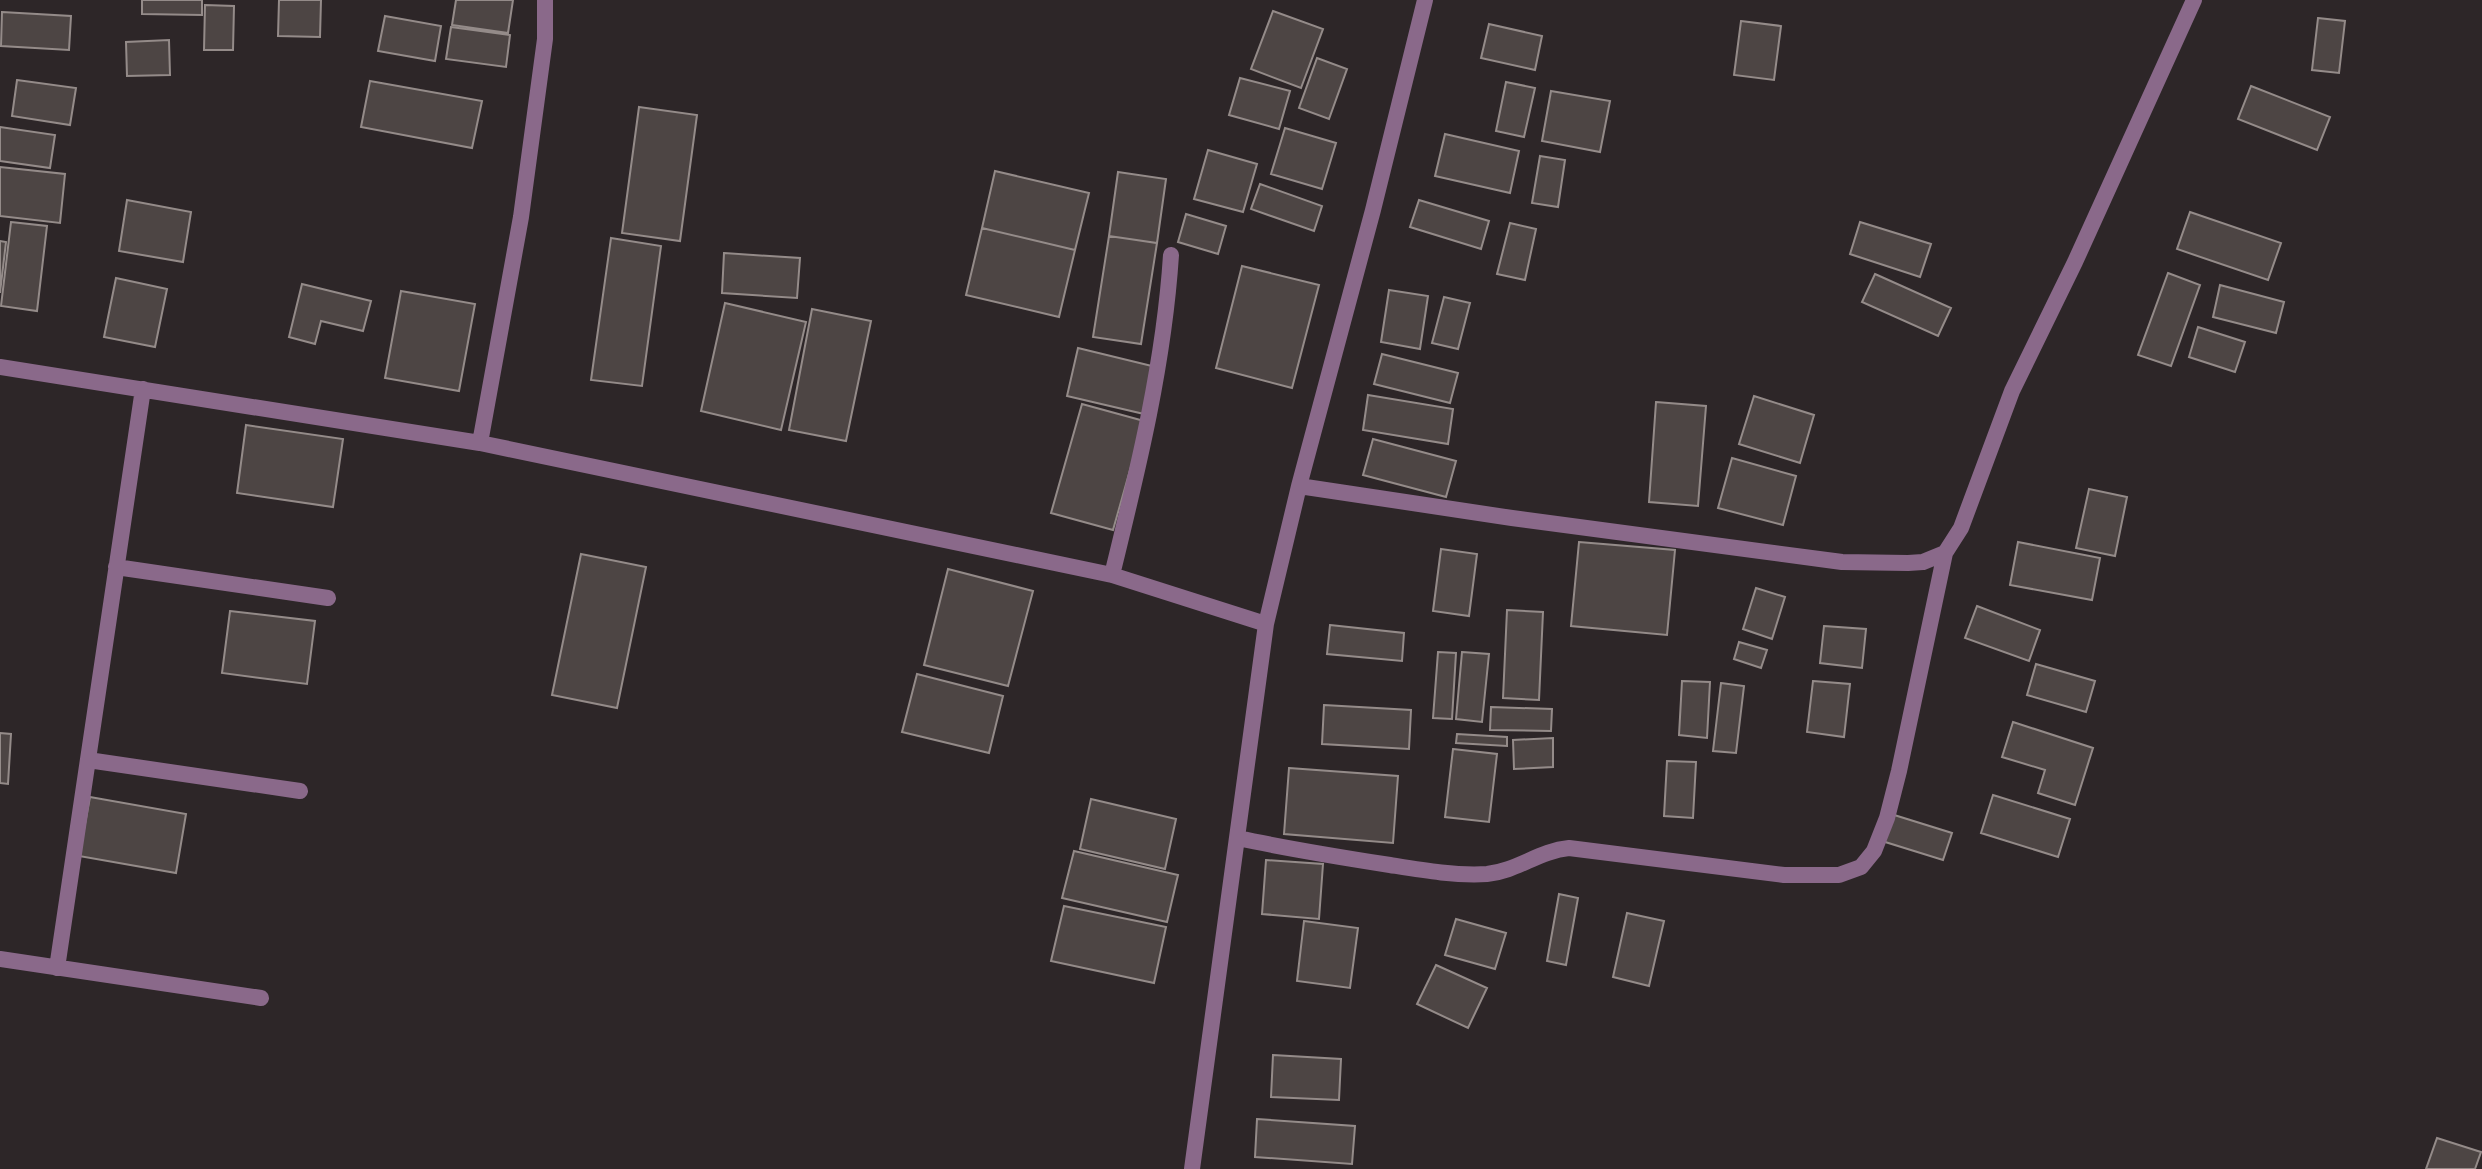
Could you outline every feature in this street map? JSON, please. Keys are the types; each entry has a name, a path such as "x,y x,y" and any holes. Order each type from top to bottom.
{"street":[{"path":"480,443 521,217 545,39 545,0"},
{"path":"1192,1169 1266,624 1425,0"},
{"path":"1238,838 1313,854 1435,872 1477,874 1507,869 1552,849 1569,848 1784,875 1839,875 1857,869 1868,861 1887,818 1899,771 1945,553 1961,528 2012,391 2075,262 2194,0"},
{"path":"1112,575 1142,456 1155,388 1171,255"},
{"path":"0,367 480,443 1112,575 1266,624"},
{"path":"57,968 143,389"},
{"path":"1299,486 1842,562 1923,562 1945,553"},
{"path":"116,567 328,598"},
{"path":"88,760 300,791"},
{"path":"0,959 261,998"}],"building":[{"path":"142,0 202,0 202,15 142,14"},
{"path":"279,0 321,0 320,37 278,36"},
{"path":"456,0 513,0 508,33 452,25"},
{"path":"205,5 234,6 233,50 204,50"},
{"path":"1273,11 1323,29 1301,88 1251,69"},
{"path":"2,12 71,16 69,50 1,46"},
{"path":"385,16 441,26 435,61 378,51"},
{"path":"2318,18 2345,21 2339,73 2312,70"},
{"path":"1741,21 1781,26 1774,80 1734,75"},
{"path":"1489,24 1542,36 1535,70 1481,58"},
{"path":"451,27 510,35 506,67 446,59"},
{"path":"169,40 170,75 127,76 126,42"},
{"path":"1317,58 1347,69 1329,119 1299,108"},
{"path":"1240,78 1290,91 1279,129 1229,115"},
{"path":"17,80 76,88 70,125 12,116"},
{"path":"370,81 482,101 472,148 361,127"},
{"path":"1506,82 1535,88 1524,137 1496,131"},
{"path":"2251,86 2330,117 2317,150 2238,119"},
{"path":"1551,91 1610,101 1600,152 1542,141"},
{"path":"639,107 697,115 680,241 622,233"},
{"path":"0,127 55,135 50,168 0,161"},
{"path":"1285,128 1336,143 1322,189 1271,174"},
{"path":"1445,134 1519,151 1510,193 1435,176"},
{"path":"1208,150 1257,164 1243,212 1194,199"},
{"path":"1540,156 1565,160 1558,207 1532,203"},
{"path":"0,167 65,174 60,223 0,216"},
{"path":"995,171 1089,193 1075,250 982,228"},
{"path":"1118,172 1166,179 1157,243 1109,236"},
{"path":"1260,184 1322,206 1314,231 1251,209"},
{"path":"127,200 191,212 183,262 119,251"},
{"path":"1419,200 1489,221 1481,249 1410,227"},
{"path":"2190,212 2281,243 2268,280 2177,249"},
{"path":"1186,214 1226,226 1218,254 1178,242"},
{"path":"11,222 47,226 37,311 1,306"},
{"path":"1860,222 1931,244 1920,277 1850,254"},
{"path":"1510,223 1536,229 1525,280 1497,274"},
{"path":"982,228 1075,250 1059,317 966,295"},
{"path":"1109,236 1157,243 1141,344 1093,337"},
{"path":"611,238 661,246 642,386 591,380"},
{"path":"0,241 6,242 0,293"},
{"path":"724,253 800,258 797,298 722,293"},
{"path":"1242,266 1319,285 1292,388 1216,368"},
{"path":"2168,273 2200,285 2171,366 2138,355"},
{"path":"1875,274 1951,308 1938,336 1862,302"},
{"path":"116,278 167,289 155,347 104,337"},
{"path":"302,284 371,301 363,331 321,321 315,344 289,337"},
{"path":"2220,285 2284,302 2276,333 2213,317"},
{"path":"1389,290 1428,296 1420,349 1381,342"},
{"path":"401,291 475,304 459,391 385,378"},
{"path":"1444,297 1470,303 1458,349 1432,343"},
{"path":"725,303 806,322 781,430 701,411"},
{"path":"812,309 871,321 846,441 789,430"},
{"path":"2198,327 2245,342 2235,372 2189,357"},
{"path":"1078,348 1156,367 1144,414 1067,396"},
{"path":"1382,354 1458,373 1450,403 1374,384"},
{"path":"1368,395 1453,409 1448,444 1363,430"},
{"path":"1754,396 1814,415 1800,463 1739,444"},
{"path":"1656,402 1706,406 1698,506 1649,502"},
{"path":"1082,404 1144,421 1113,530 1051,513"},
{"path":"246,425 343,439 333,507 237,493"},
{"path":"1373,439 1456,461 1446,497 1363,475"},
{"path":"1732,458 1796,476 1783,525 1718,508"},
{"path":"2089,489 2127,497 2115,556 2076,548"},
{"path":"1579,542 1675,550 1667,635 1571,626"},
{"path":"2018,542 2100,558 2092,600 2010,585"},
{"path":"1441,549 1477,554 1469,616 1433,611"},
{"path":"581,554 646,567 617,708 552,695"},
{"path":"948,569 1033,591 1008,686 924,665"},
{"path":"1756,588 1785,597 1772,639 1743,629"},
{"path":"1977,606 2040,630 2029,661 1965,638"},
{"path":"1507,610 1543,612 1539,700 1503,698"},
{"path":"230,611 315,621 307,684 222,673"},
{"path":"1330,625 1404,633 1402,661 1327,654"},
{"path":"1824,626 1866,629 1862,668 1820,663"},
{"path":"1739,642 1767,650 1761,668 1734,659"},
{"path":"1438,652 1456,653 1452,719 1433,718"},
{"path":"1462,652 1489,654 1482,722 1456,719"},
{"path":"2036,664 2095,681 2086,712 2027,695"},
{"path":"917,674 1003,696 989,753 902,732"},
{"path":"1682,681 1710,682 1707,738 1679,735"},
{"path":"1813,681 1850,684 1844,737 1807,732"},
{"path":"1721,683 1744,686 1736,753 1713,751"},
{"path":"1324,705 1411,710 1409,749 1322,744"},
{"path":"1491,707 1552,709 1551,731 1490,730"},
{"path":"2013,722 2093,748 2075,805 2038,793 2045,770 2002,757"},
{"path":"0,733 11,734 8,784 0,783"},
{"path":"1457,734 1507,737 1507,746 1456,743"},
{"path":"1553,738 1553,767 1514,769 1513,740"},
{"path":"1453,749 1497,754 1489,822 1445,817"},
{"path":"1667,761 1696,762 1693,818 1664,816"},
{"path":"1289,768 1398,776 1393,843 1284,834"},
{"path":"1993,795 2070,819 2058,857 1981,833"},
{"path":"90,797 186,814 176,873 79,856"},
{"path":"1091,799 1176,819 1165,869 1080,849"},
{"path":"1891,814 1952,833 1943,860 1882,841"},
{"path":"1074,851 1178,875 1167,922 1062,898"},
{"path":"1266,860 1323,864 1319,919 1262,914"},
{"path":"1559,894 1578,898 1566,965 1547,961"},
{"path":"1064,906 1166,927 1154,983 1051,961"},
{"path":"1627,913 1664,921 1649,986 1613,977"},
{"path":"1456,919 1506,933 1495,969 1445,955"},
{"path":"1304,921 1358,928 1350,988 1297,981"},
{"path":"1436,965 1487,988 1468,1028 1417,1004"},
{"path":"1273,1055 1341,1059 1339,1100 1271,1097"},
{"path":"1257,1119 1355,1126 1352,1164 1255,1157"},
{"path":"2437,1138 2481,1152 2475,1169 2426,1169"}]}
